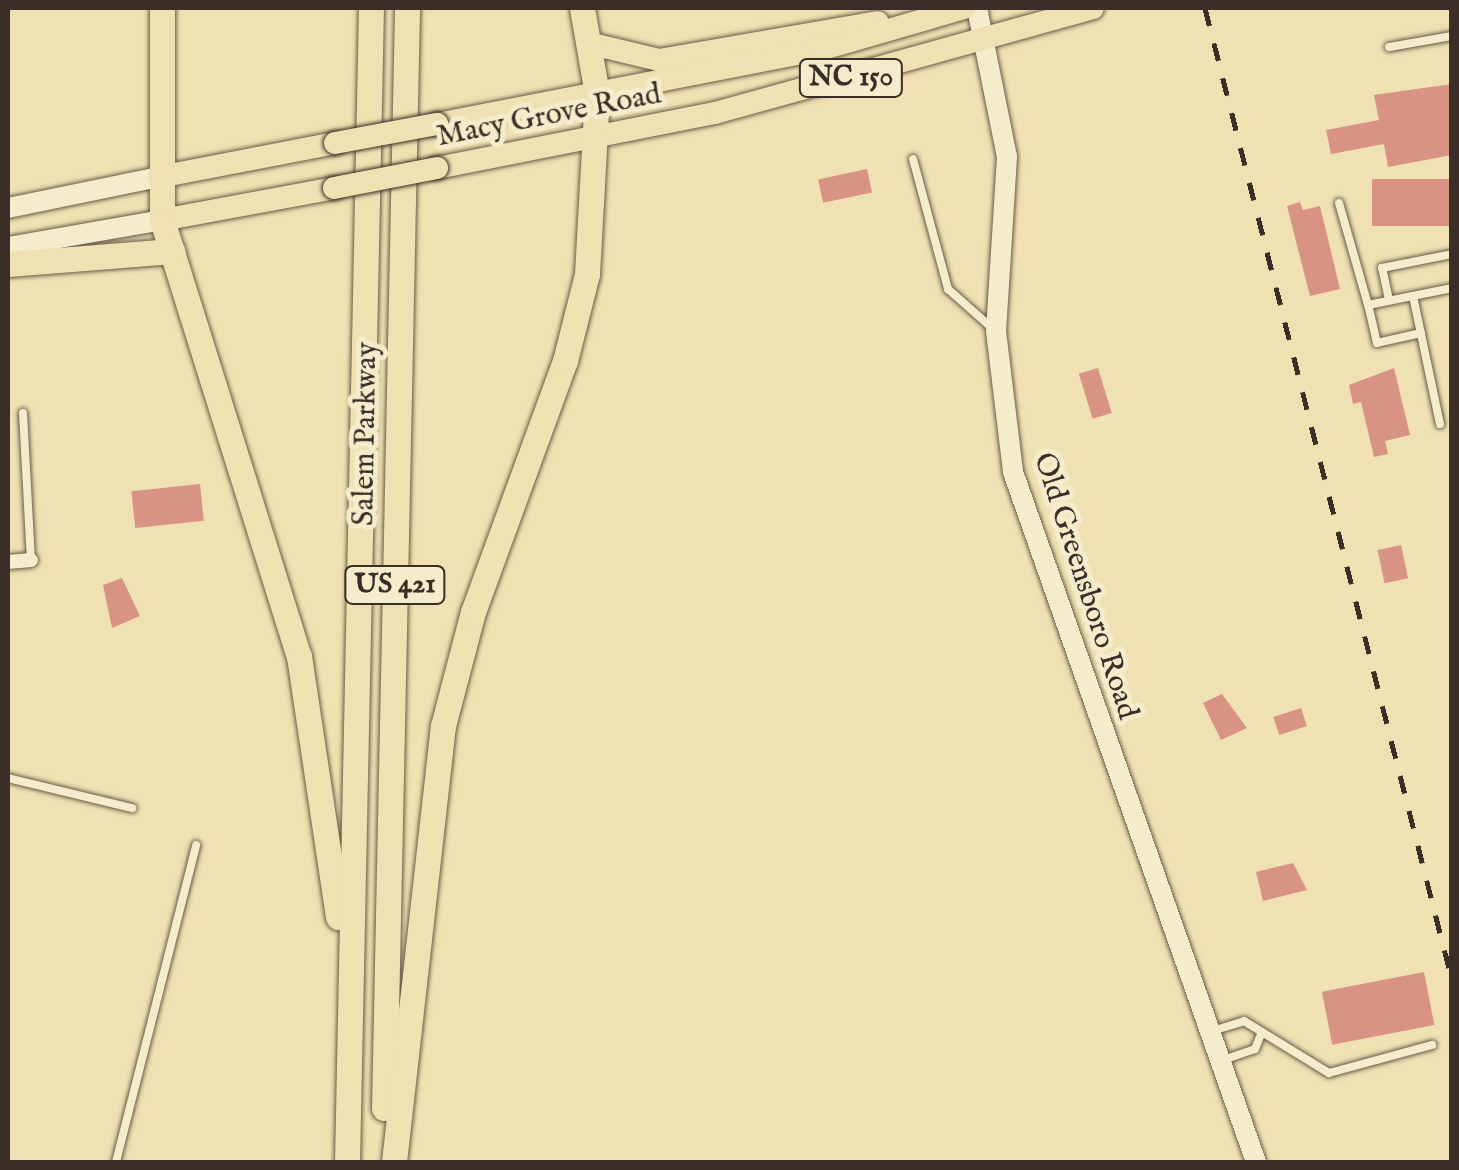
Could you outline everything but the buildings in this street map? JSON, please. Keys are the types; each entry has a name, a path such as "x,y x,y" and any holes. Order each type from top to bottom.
{"highway":[{"path":"162,8 162,220 300,656 326,802 350,1032"},
{"name":"Salem Parkway","path":"347,1162 371,8"},
{"name":"Salem Parkway","path":"383,1162 408,8"},
{"path":"394,1162 424,843 444,726 490,560 575,330 594,219 597,94 582,8"},
{"path":"8,264 172,250"}],"main road":[{"name":"Macy Grove Road","path":"159,177 822,49 964,8"},
{"name":"Macy Grove Road","path":"162,220 593,139 986,40 1093,8"},
{"name":"NC 150","path":"588,43 659,60 818,28 926,18"}],"street":[{"name":"Old Greensboro Road","path":"977,8 1007,157 996,331 1007,440 1032,540 1256,1162"},
{"name":"Macy Grove Road","path":"8,208 159,177"},
{"name":"Macy Grove Road","path":"8,247 162,220"},
{"path":"8,562 31,560"}],"lane":[{"path":"1389,48 1452,36"},
{"path":"913,159 948,289 996,331"},
{"path":"1339,203 1378,343 1421,334"},
{"path":"1389,300 1382,268 1452,254"},
{"path":"1368,305 1452,288"},
{"path":"1413,296 1440,424"},
{"path":"24,413 31,560"},
{"path":"8,778 132,808"},
{"path":"116,1162 196,845"},
{"path":"1209,1032 1244,1021 1328,1073 1432,1045"},
{"path":"1219,1061 1256,1048 1262,1032"}],"railway":[{"path":"1205,8 1452,980"}]}
